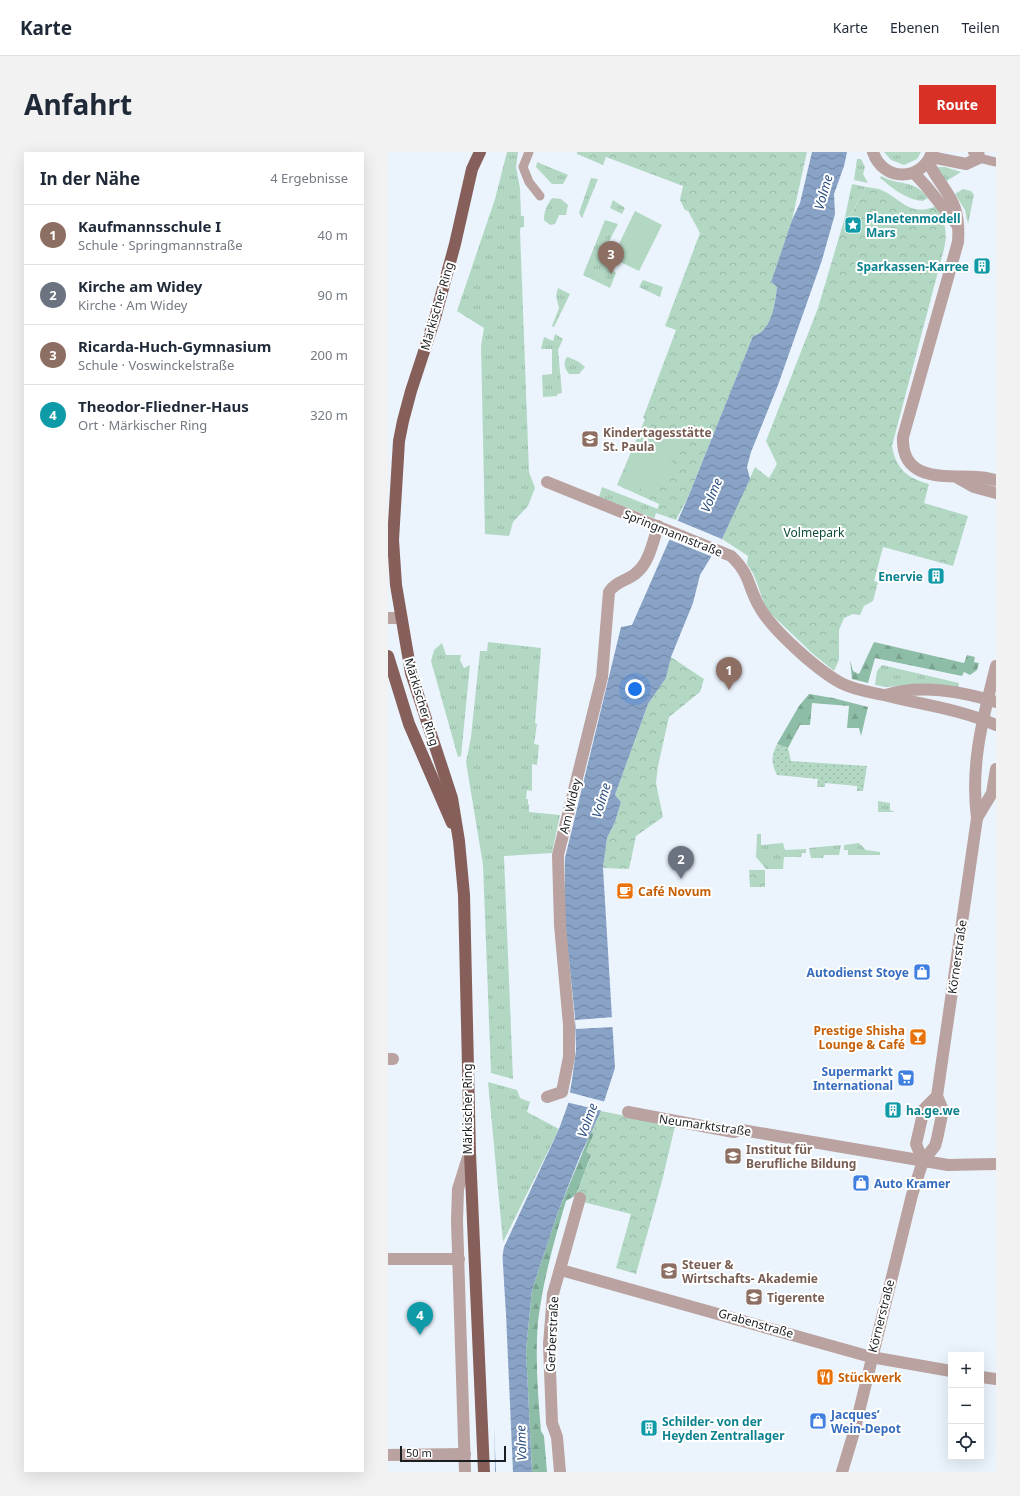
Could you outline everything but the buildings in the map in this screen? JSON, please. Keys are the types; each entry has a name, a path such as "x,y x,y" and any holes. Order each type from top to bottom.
{"main road":[{"name":"Märkischer Ring","path":"469,152 472,169"},
{"name":"Märkischer Ring","path":"388,468 399,441 411,391 439,303 455,244 472,169 480,152"},
{"name":"Märkischer Ring","path":"399,441 393,540 400,618 411,673 452,798 459,841 464,903 470,1153"},
{"name":"Märkischer Ring","path":"388,656 410,724 459,841"},
{"path":"470,1153 484,1472"}],"street":[{"path":"529,152 523,167 528,182 540,196"},
{"path":"873,152 881,165 889,172 900,175 914,173 930,157"},
{"path":"930,157 966,164 978,154 996,162"},
{"path":"930,157 957,212 958,242 904,437 903,446 906,455 917,469 933,475 957,478 978,477 996,480"},
{"path":"914,173 958,226"},
{"path":"957,478 974,487 996,492"},
{"name":"Springmannstraße","path":"547,482 731,556 742,566 750,581 754,597 764,615 816,665 840,682 850,687 961,712 996,725"},
{"name":"Am Widey","path":"547,1097 562,1092 569,1058 569,1025 560,925 558,855 602,677 609,592 613,586 635,574 644,564 658,526"},
{"path":"388,618 400,618"},
{"name":"Körnerstraße","path":"842,1472 854,1432 871,1357 908,1210 923,1161 935,1146 940,1128 943,1110 936,1096 977,818 974,792 975,768 983,719 992,701 996,666"},
{"name":"Springmannstraße","path":"885,695 897,691 934,690 992,701"},
{"name":"Körnerstraße","path":"977,818 994,790 996,769"},
{"path":"923,1161 916,1144 924,1109 936,1096"},
{"name":"Neumarktstraße","path":"628,1112 734,1132 742,1130 948,1165 996,1164"},
{"name":"Märkischer Ring","path":"465,1472 458,1189 470,1153"},
{"name":"Gerberstraße","path":"560,1472 557,1437 552,1423 549,1344 553,1294 561,1270 580,1198"},
{"path":"388,1259 459,1259"},
{"name":"Grabenstraße","path":"561,1270 871,1357 948,1370"},
{"path":"984,1377 996,1379"},
{"path":"388,1455 464,1454"}],"green space":[{"path":"507,152 518,152 516,167 520,188 521,216 524,216 524,227 521,227 520,230 529,472 535,488 528,506 513,522 509,536 485,534 481,346 484,328 457,311 495,199"},
{"path":"577,152 807,152 792,220 771,282 777,287 774,309 764,329 753,336 689,495 676,520 656,513 659,504 617,485 645,419 643,418 676,330 665,326 700,233 680,200 683,186 606,157 603,165 577,154"},
{"path":"884,152 921,152 917,159 904,165 891,160"},
{"path":"857,159 861,159 865,167 863,174 868,183 854,180"},
{"path":"537,162 568,175 563,184 552,184 536,167"},
{"path":"937,167 945,167 961,172 945,182"},
{"path":"881,176 912,185 928,198 923,201 906,196 880,178"},
{"path":"591,178 598,179 582,218 579,213"},
{"path":"852,184 866,187 851,214 845,217"},
{"name":"Volmepark","path":"866,187 879,189 905,205 919,210 936,206 944,221 946,237 944,249 892,446 896,461 900,467 914,479 929,484 924,503 968,516 953,566 883,547 874,581 878,582 873,601 864,606 860,615 853,614 844,618 839,630 839,660 834,671 812,653 770,613 763,601 754,576 747,564 748,556 722,539 755,467 769,478 777,464 766,441 818,308 845,217 851,214"},
{"path":"963,189 971,191 974,195 968,224 965,210 955,194"},
{"path":"552,198 561,199 568,205 566,215 559,215 555,224 550,225 544,220 544,217 546,208"},
{"path":"613,200 625,208 622,214 610,208"},
{"path":"635,211 662,225 639,271 612,258"},
{"path":"605,220 618,224 600,259 616,273 610,288 583,275"},
{"path":"643,280 663,287 660,297 639,287"},
{"path":"558,288 570,294 554,327 552,326 559,308 556,296"},
{"path":"555,334 563,339 558,350 562,393 557,394 557,396 543,397 542,375 552,374 552,349 541,349 544,337 553,341"},
{"path":"568,357 579,362 585,367 579,374 569,374 566,370 565,363 566,358"},
{"path":"646,424 681,439 657,496 622,481"},
{"path":"602,487 658,509 654,518 599,497"},
{"path":"488,642 541,648 535,723 537,724 534,744 539,745 537,765 532,764 532,791 527,790 526,799 528,799 529,812 560,815 552,853 504,856 513,1079 491,1073 483,865 466,762 471,737 480,651 487,651"},
{"path":"874,642 964,663 967,655 975,657 974,662 979,663 977,670 970,675 964,672 962,676 875,658 868,683 852,679 850,660 853,671 859,674"},
{"path":"442,643 446,655 461,655 460,660 464,668 470,665 461,756 458,757 431,661 434,650"},
{"path":"671,657 704,679 700,692 669,717 658,766 656,783 663,817 636,836 629,869 603,868 607,838 615,822 621,802 615,795 648,704 666,678"},
{"path":"882,665 959,683 958,689 912,685 887,687 875,685 877,671"},
{"path":"809,694 833,698 868,707 861,736 859,728 847,728 849,706 812,703 810,725 800,725 788,748 777,744 799,706"},
{"path":"777,744 788,748 791,761 867,766 863,791 857,791 857,786 825,783 825,787 817,787 818,779 777,775 772,760"},
{"path":"878,801 890,803 890,810 895,812 878,812"},
{"path":"757,834 761,834 761,845 783,843 785,850 806,849 806,853 802,853 801,857 784,857 783,869 766,869 756,857"},
{"path":"859,843 866,850 880,852 880,855 848,855 848,850 844,850 844,845"},
{"path":"841,845 839,855 824,855 823,858 811,858 809,848"},
{"path":"749,870 765,870 765,887 750,887"},
{"path":"488,1082 517,1090 520,1098 530,1102 527,1112 559,1129 503,1242"},
{"path":"601,1111 675,1126 662,1181 636,1274 616,1268 631,1214 583,1202 576,1195 591,1155 586,1152 594,1133 591,1132"},
{"path":"591,1132 594,1133 591,1155 576,1195 566,1201 553,1246 543,1291 538,1322 537,1363 541,1431 544,1436 547,1472 532,1472 526,1350 532,1290 558,1212"}],"water":[{"name":"Volme","path":"812,152 847,152 844,166 834,194 835,214 822,260 778,385 751,452 747,467 750,479 722,539 700,575 693,603 671,657 666,678 648,704 615,795 621,802 615,822 607,838 603,868 615,1068 601,1111 580,1156 558,1212 532,1290 526,1350 532,1472 495,1472 493,1310 504,1247 559,1129 568,1104 576,1050 575,1017 565,923 565,858 621,627 632,625 689,495 753,336 764,329 774,309 777,287 771,282 792,220 800,203"}],"pier":[{"path":"676,520 722,539 713,557 668,539"},
{"path":"614,1017 614,1027 576,1029 575,1020"},
{"path":"568,1092 606,1102 603,1111 566,1102"},
{"path":"502,1249 513,1472 496,1472 491,1309"}],"place":[{"name":"Planetenmodell Mars","path":"853,225"},
{"name":"Sparkassen-Karree","path":"982,266"},
{"name":"Ricarda-Huch-Gymnasium","path":"611,274"},
{"name":"Kindertagesstätte St. Paula","path":"590,439"},
{"name":"Enervie","path":"936,576"},
{"name":"Kaufmannsschule I","path":"729,690"},
{"name":"Kirche am Widey","path":"681,879"},
{"name":"Café Novum","path":"625,891"},
{"name":"Autodienst Stoye","path":"922,972"},
{"name":"Prestige Shisha Lounge & Café","path":"918,1037"},
{"name":"Supermarkt International","path":"906,1078"},
{"name":"ha.ge.we","path":"893,1110"},
{"name":"Institut für Berufliche Bildung","path":"733,1156"},
{"name":"Auto Kramer","path":"861,1183"},
{"name":"Steuer & Wirtschafts- Akademie","path":"669,1271"},
{"name":"Tigerente","path":"754,1297"},
{"name":"Theodor-Fliedner-Haus","path":"420,1335"},
{"name":"Stückwerk","path":"825,1377"},
{"name":"Jacques’ Wein-Depot","path":"818,1421"},
{"name":"Schilder- von der Heyden Zentrallager","path":"649,1428"}]}
